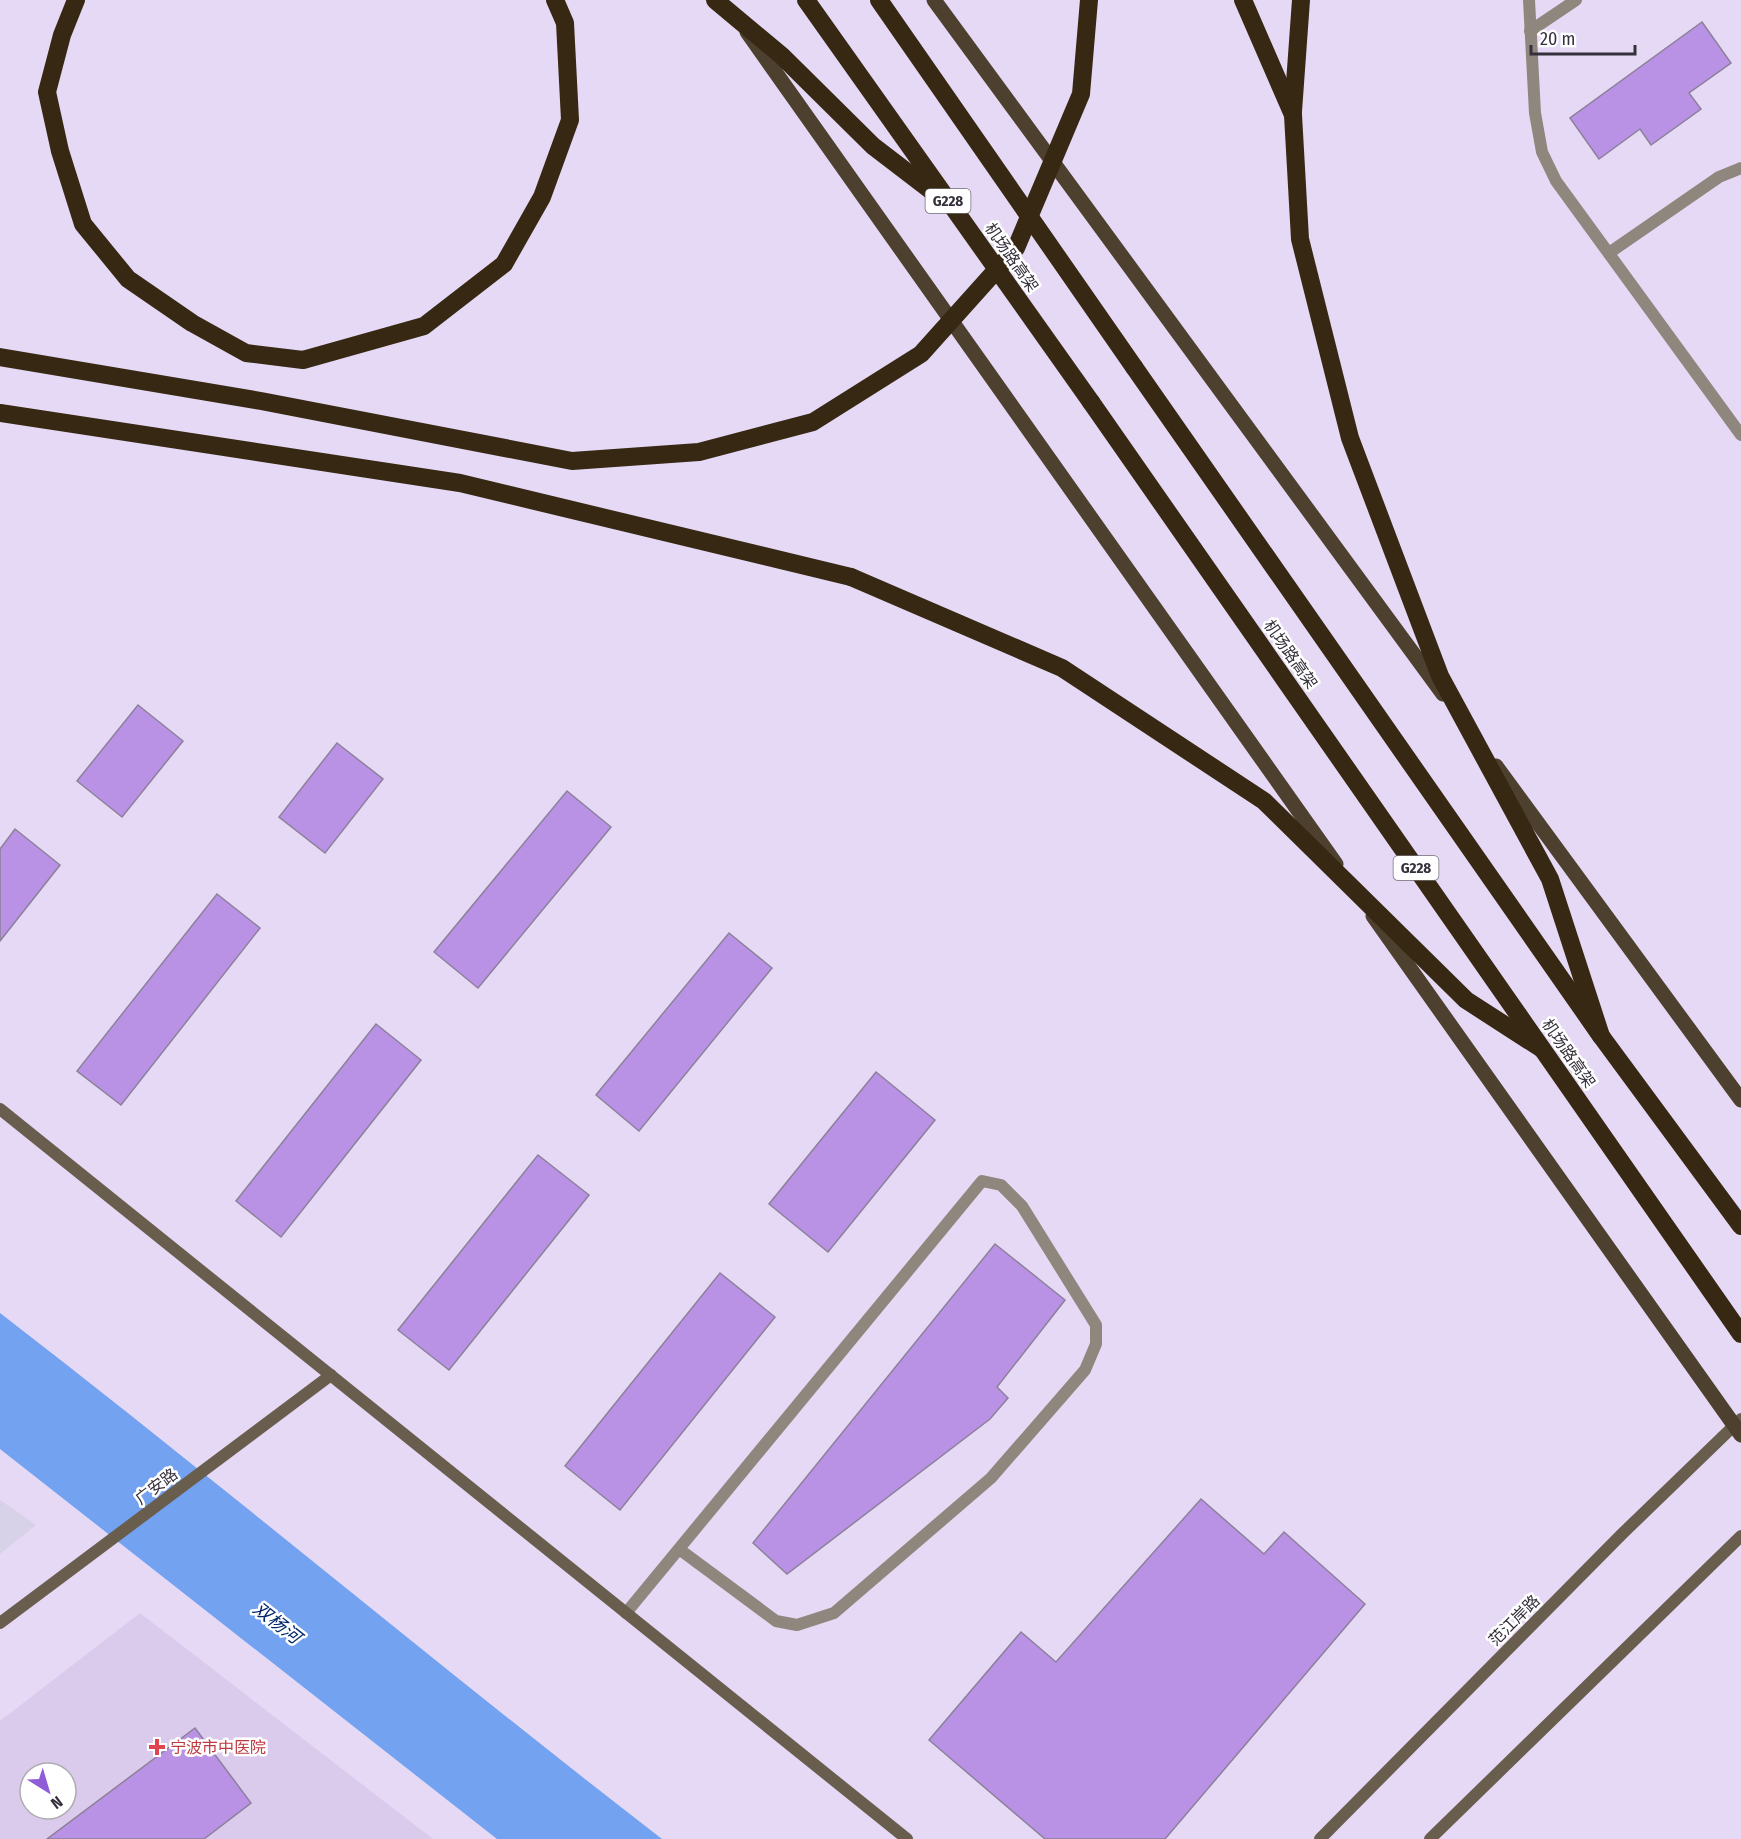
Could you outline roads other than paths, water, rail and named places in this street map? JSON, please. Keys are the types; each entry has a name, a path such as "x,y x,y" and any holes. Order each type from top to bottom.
{"highway":[{"path":"76,0 62,35 47,92 60,151 83,224 128,279 192,323 246,353 303,360 424,326 504,264 542,197 570,120 565,23 555,0"},
{"path":"715,0 782,56 873,146 953,207"},
{"name":"机场路高架","path":"806,0 1741,1334"},
{"path":"879,0 1601,1036 1741,1226"},
{"path":"0,357 261,401 572,461 699,452 813,422 921,354 1016,249 1082,94 1089,0"},
{"path":"1243,0 1293,115"},
{"path":"1301,0 1293,115 1300,239 1350,438 1440,676 1550,879 1601,1036"},
{"path":"0,412 460,483 851,577 1062,668 1264,801 1466,1000 1542,1048"}],"main road":[{"path":"724,0 1739,1427"},
{"path":"934,0 1741,1100"}],"street":[{"path":"0,1109 907,1839"},
{"name":"广安路","path":"0,1623 331,1375"},
{"name":"范江岸路","path":"1320,1839 1622,1534 1739,1427"},
{"path":"1430,1839 1741,1536"}],"lane":[{"path":"1528,0 1535,113 1542,152 1556,181 1741,435"},
{"path":"1530,31 1576,0"},
{"path":"1609,253 1719,177 1741,168"},
{"path":"626,1613 982,1181 1001,1185 1023,1206 1096,1325 1096,1344 1086,1370 991,1478 834,1613 797,1625 776,1621 679,1549"}],"water":[{"name":"双杨河","path":"0,1313 662,1839 497,1839 0,1449"}],"place":[{"name":"宁波市中医院","path":"157,1747"}]}
